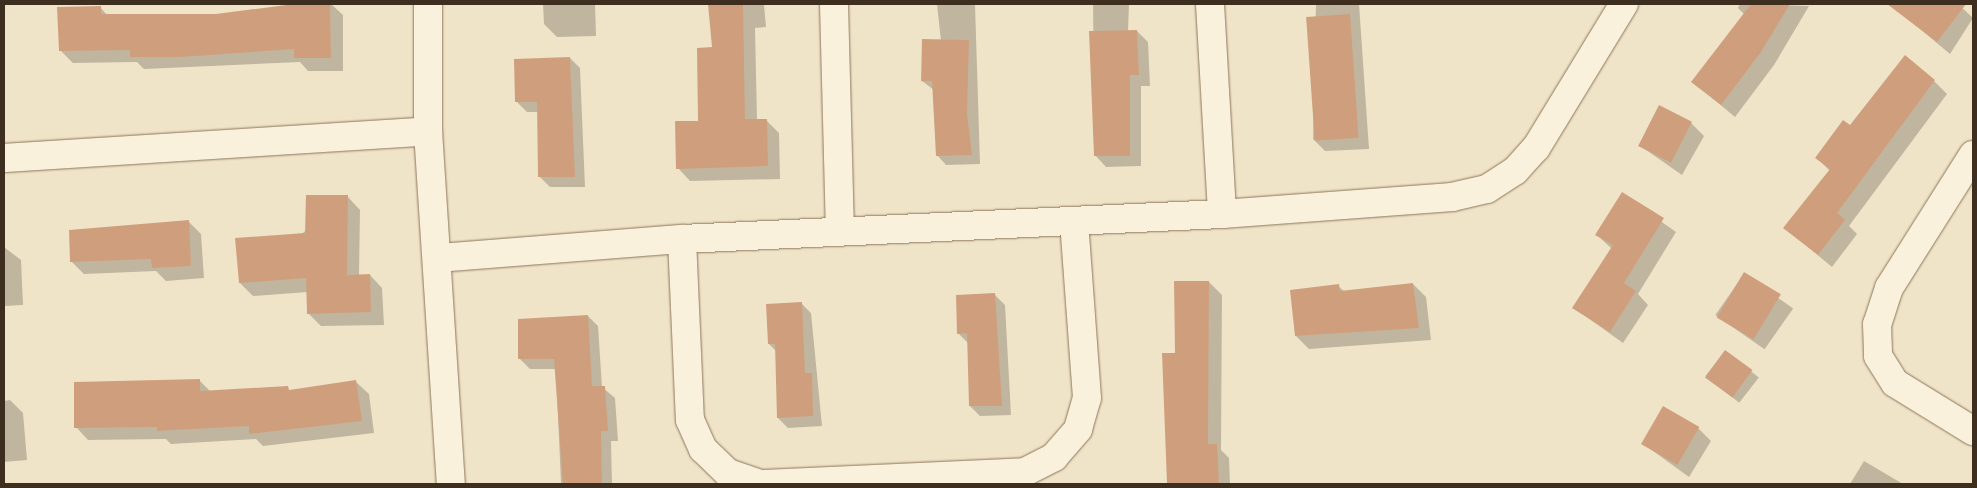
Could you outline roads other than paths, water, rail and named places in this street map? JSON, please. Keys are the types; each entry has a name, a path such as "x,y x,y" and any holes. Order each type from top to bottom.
{"street":[{"path":"428,4 428,131 438,258 451,484"},
{"path":"834,4 840,232"},
{"path":"1210,4 1222,214"},
{"path":"438,258 682,239 1222,214 1452,197 1487,189 1515,171 1536,148 1624,4"},
{"path":"4,158 428,131"},
{"path":"1973,155 1889,288 1877,324 1878,356 1895,383 1973,431"},
{"path":"764,484 1025,472 1054,457 1078,429 1087,398 1074,221"},
{"path":"682,239 690,420 703,449 728,473 760,484"}]}
